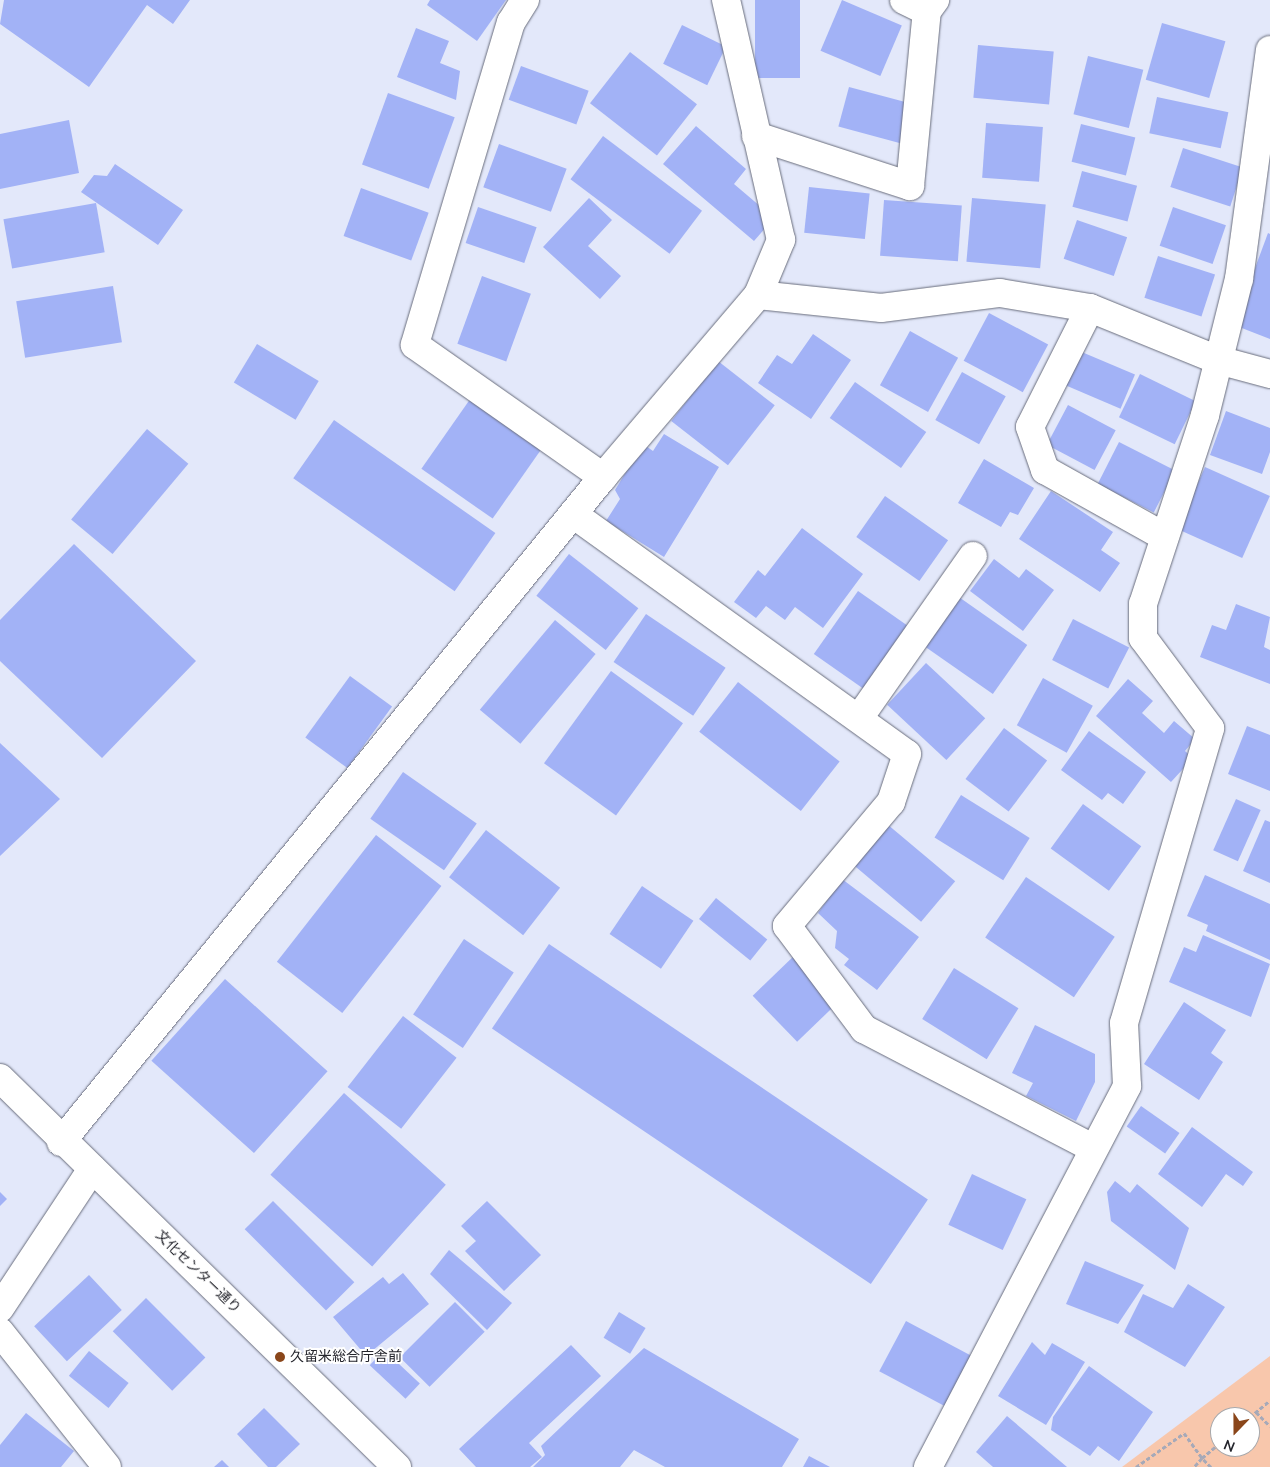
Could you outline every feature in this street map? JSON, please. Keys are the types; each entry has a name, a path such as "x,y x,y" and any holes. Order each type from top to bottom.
{"main road":[{"path":"525,0 511,22 415,345 603,477"},
{"path":"61,1142 603,477 758,295 781,240 726,0"},
{"path":"756,136 910,186 922,4"},
{"path":"928,1467 1127,1086 1124,1023 1210,728 1143,638 1144,604 1218,360 1249,223 1270,50"},
{"path":"758,295 881,308 1000,293 1090,308 1218,360 1270,374"},
{"path":"1090,308 1030,427 1045,470 1165,538"},
{"path":"573,514 907,754 891,802 787,926 864,1028 1093,1148"},
{"path":"859,718 973,556"},
{"name":"文化センター通り","path":"0,1078 61,1142 92,1169 397,1467"},
{"path":"0,1308 92,1169"},
{"path":"0,1332 107,1467"}],"path":[{"path":"1260,1409 1270,1400"},
{"path":"1260,1416 1270,1426"},
{"path":"1136,1467 1184,1433 1202,1458 1212,1467"},
{"path":"1194,1467 1210,1451"}],"shaded area":[{"path":"1270,1356 1270,1467 1122,1467"}],"building":[{"path":"4,0 190,0 173,24 147,5 89,87 0,24"},
{"path":"430,0 506,0 477,41 427,5"},
{"path":"755,0 800,0 800,78 755,78"},
{"path":"842,0 902,25 880,76 821,51"},
{"path":"1162,23 1225,41 1209,98 1146,80"},
{"path":"682,25 726,46 707,85 663,64"},
{"path":"416,28 449,41 440,63 460,71 456,100 397,77"},
{"path":"978,45 1054,52 1049,104 973,98"},
{"path":"630,52 697,104 657,156 590,103"},
{"path":"1088,56 1143,70 1129,128 1073,114"},
{"path":"521,66 589,91 576,124 509,100"},
{"path":"849,87 914,104 903,144 838,127"},
{"path":"388,93 455,117 429,189 362,164"},
{"path":"1157,97 1228,112 1221,148 1149,133"},
{"path":"69,120 79,173 0,189 0,134"},
{"path":"986,123 1043,127 1039,182 982,178"},
{"path":"1081,124 1135,138 1126,175 1072,162"},
{"path":"696,126 746,169 734,184 774,218 754,241 663,164"},
{"path":"603,136 702,211 670,254 571,179"},
{"path":"499,144 567,169 551,212 483,187"},
{"path":"1183,148 1243,167 1230,206 1170,187"},
{"path":"115,164 183,210 158,245 81,192 94,175 107,176"},
{"path":"1082,171 1137,186 1127,221 1072,207"},
{"path":"809,187 870,193 865,239 804,233"},
{"path":"361,188 429,213 411,261 344,236"},
{"path":"589,198 612,220 588,246 621,276 600,299 543,247"},
{"path":"972,198 1046,204 1040,268 966,262"},
{"path":"884,200 962,205 958,261 880,256"},
{"path":"96,203 105,252 12,269 3,219"},
{"path":"478,207 537,227 524,263 466,243"},
{"path":"1173,207 1226,225 1213,264 1160,246"},
{"path":"1077,220 1127,237 1114,276 1064,259"},
{"path":"1268,233 1270,234 1270,339 1234,325"},
{"path":"1158,256 1215,275 1201,316 1144,298"},
{"path":"482,276 531,294 506,361 457,344"},
{"path":"113,286 122,342 25,358 16,301"},
{"path":"989,313 1048,344 1023,392 964,361"},
{"path":"910,331 958,358 928,412 880,385"},
{"path":"813,334 851,360 811,419 758,383 777,355 792,364"},
{"path":"257,344 319,381 296,420 234,383"},
{"path":"1077,350 1135,375 1121,409 1063,384"},
{"path":"718,361 775,405 728,465 671,421"},
{"path":"962,372 1006,396 979,444 935,420"},
{"path":"1140,374 1196,401 1175,444 1119,417"},
{"path":"855,382 926,432 901,468 830,418"},
{"path":"473,395 544,445 493,519 421,469"},
{"path":"1068,405 1116,430 1095,470 1047,445"},
{"path":"1226,411 1270,428 1270,452 1262,474 1210,455"},
{"path":"334,420 495,533 455,591 293,478"},
{"path":"147,429 188,464 113,554 71,519"},
{"path":"664,434 719,467 664,557 606,521 620,499 615,490 643,444 653,451"},
{"path":"1119,442 1175,471 1154,512 1098,484"},
{"path":"984,459 1034,488 1018,515 1010,512 1001,527 958,503"},
{"path":"1205,467 1270,496 1242,558 1177,529"},
{"path":"1051,491 1113,532 1101,550 1120,563 1100,592 1019,539"},
{"path":"885,496 948,540 919,581 856,537"},
{"path":"802,528 863,574 823,628 795,607 785,620 766,606 756,618 734,602 758,570 765,576"},
{"path":"74,544 196,661 102,758 0,661 0,620"},
{"path":"569,554 638,608 606,650 536,596"},
{"path":"994,559 1019,578 1026,569 1054,590 1023,631 970,591"},
{"path":"858,591 911,628 867,691 814,654"},
{"path":"956,595 1027,645 993,694 922,644"},
{"path":"1236,604 1270,617 1264,647 1270,650 1270,684 1200,657 1212,625 1226,630"},
{"path":"646,614 726,668 693,716 614,662"},
{"path":"1073,619 1129,648 1108,689 1052,660"},
{"path":"555,620 596,654 520,744 480,710"},
{"path":"926,663 985,718 946,760 887,705"},
{"path":"611,671 683,723 616,816 544,763"},
{"path":"350,676 392,707 347,768 305,737"},
{"path":"1043,678 1093,706 1067,753 1017,725"},
{"path":"1128,679 1153,701 1142,713 1164,733 1174,721 1195,739 1185,751 1193,758 1171,782 1096,716"},
{"path":"738,682 840,761 801,811 699,732"},
{"path":"1247,726 1270,735 1270,791 1228,774"},
{"path":"1004,728 1047,760 1009,812 965,779"},
{"path":"1089,731 1146,772 1123,804 1108,793 1102,800 1061,770"},
{"path":"0,743 60,799 0,856"},
{"path":"403,772 477,824 444,870 370,819"},
{"path":"961,795 1030,838 1003,880 935,837"},
{"path":"1236,799 1261,810 1238,861 1213,850"},
{"path":"1083,804 1141,846 1109,891 1051,848"},
{"path":"1265,820 1270,822 1270,883 1243,871"},
{"path":"887,824 955,881 921,922 853,865"},
{"path":"486,830 560,888 523,935 449,877"},
{"path":"376,835 441,886 342,1013 277,962"},
{"path":"1205,875 1270,904 1270,960 1206,931 1208,925 1187,916"},
{"path":"1026,877 1115,937 1074,997 985,938"},
{"path":"842,879 919,937 877,990 844,965 849,959 835,948 837,931 818,913"},
{"path":"642,886 693,921 661,969 610,934"},
{"path":"716,898 767,940 750,961 699,919"},
{"path":"1203,935 1270,964 1251,1017 1169,982 1184,947 1196,952"},
{"path":"464,939 514,973 463,1048 413,1014"},
{"path":"549,944 928,1200 871,1284 492,1029"},
{"path":"798,952 842,998 797,1042 753,996"},
{"path":"954,968 1018,1008 987,1059 922,1019"},
{"path":"225,979 328,1071 254,1153 151,1061"},
{"path":"1184,1002 1226,1030 1211,1053 1223,1062 1199,1100 1144,1064"},
{"path":"403,1016 457,1058 401,1129 348,1087"},
{"path":"1035,1025 1095,1054 1095,1082 1076,1121 1026,1096 1033,1083 1012,1073"},
{"path":"344,1093 446,1185 372,1266 270,1175"},
{"path":"1141,1106 1180,1133 1165,1153 1127,1126"},
{"path":"1192,1127 1253,1172 1243,1186 1226,1174 1202,1207 1158,1174"},
{"path":"972,1174 1026,1199 1003,1250 948,1225"},
{"path":"1115,1181 1130,1193 1137,1184 1189,1228 1175,1270 1111,1221 1107,1192"},
{"path":"0,1192 7,1199 0,1206"},
{"path":"273,1201 354,1282 326,1311 245,1229"},
{"path":"487,1201 541,1255 504,1291 465,1251 476,1241 461,1226"},
{"path":"449,1250 512,1303 487,1330 430,1274"},
{"path":"1085,1261 1144,1285 1118,1324 1066,1304"},
{"path":"403,1273 429,1304 366,1356 333,1317 383,1277 389,1284"},
{"path":"89,1275 122,1310 67,1361 34,1326"},
{"path":"1188,1284 1225,1307 1185,1367 1124,1332 1143,1294 1173,1308"},
{"path":"146,1298 205,1357 172,1391 113,1331"},
{"path":"455,1302 485,1332 430,1387 400,1357"},
{"path":"619,1312 646,1328 630,1354 604,1338"},
{"path":"906,1321 972,1356 945,1407 879,1371"},
{"path":"1032,1342 1045,1355 1052,1343 1085,1362 1046,1425 998,1396"},
{"path":"571,1345 601,1376 529,1443 542,1457 530,1467 476,1467 459,1449"},
{"path":"644,1348 799,1439 782,1467 665,1467 634,1450 620,1467 533,1467 545,1455 541,1446"},
{"path":"384,1350 420,1383 406,1399 370,1365"},
{"path":"89,1351 129,1383 108,1408 69,1376"},
{"path":"1089,1366 1153,1412 1119,1461 1098,1446 1090,1456 1051,1430 1053,1417"},
{"path":"264,1408 300,1444 276,1467 268,1467 237,1434"},
{"path":"26,1413 74,1451 61,1467 0,1467 0,1445"},
{"path":"1007,1416 1067,1467 993,1467 976,1452"},
{"path":"809,1456 830,1467 803,1467"},
{"path":"222,1460 229,1467 214,1467"}],"place":[{"name":"久留米総合庁舎前","path":"280,1357"}]}
